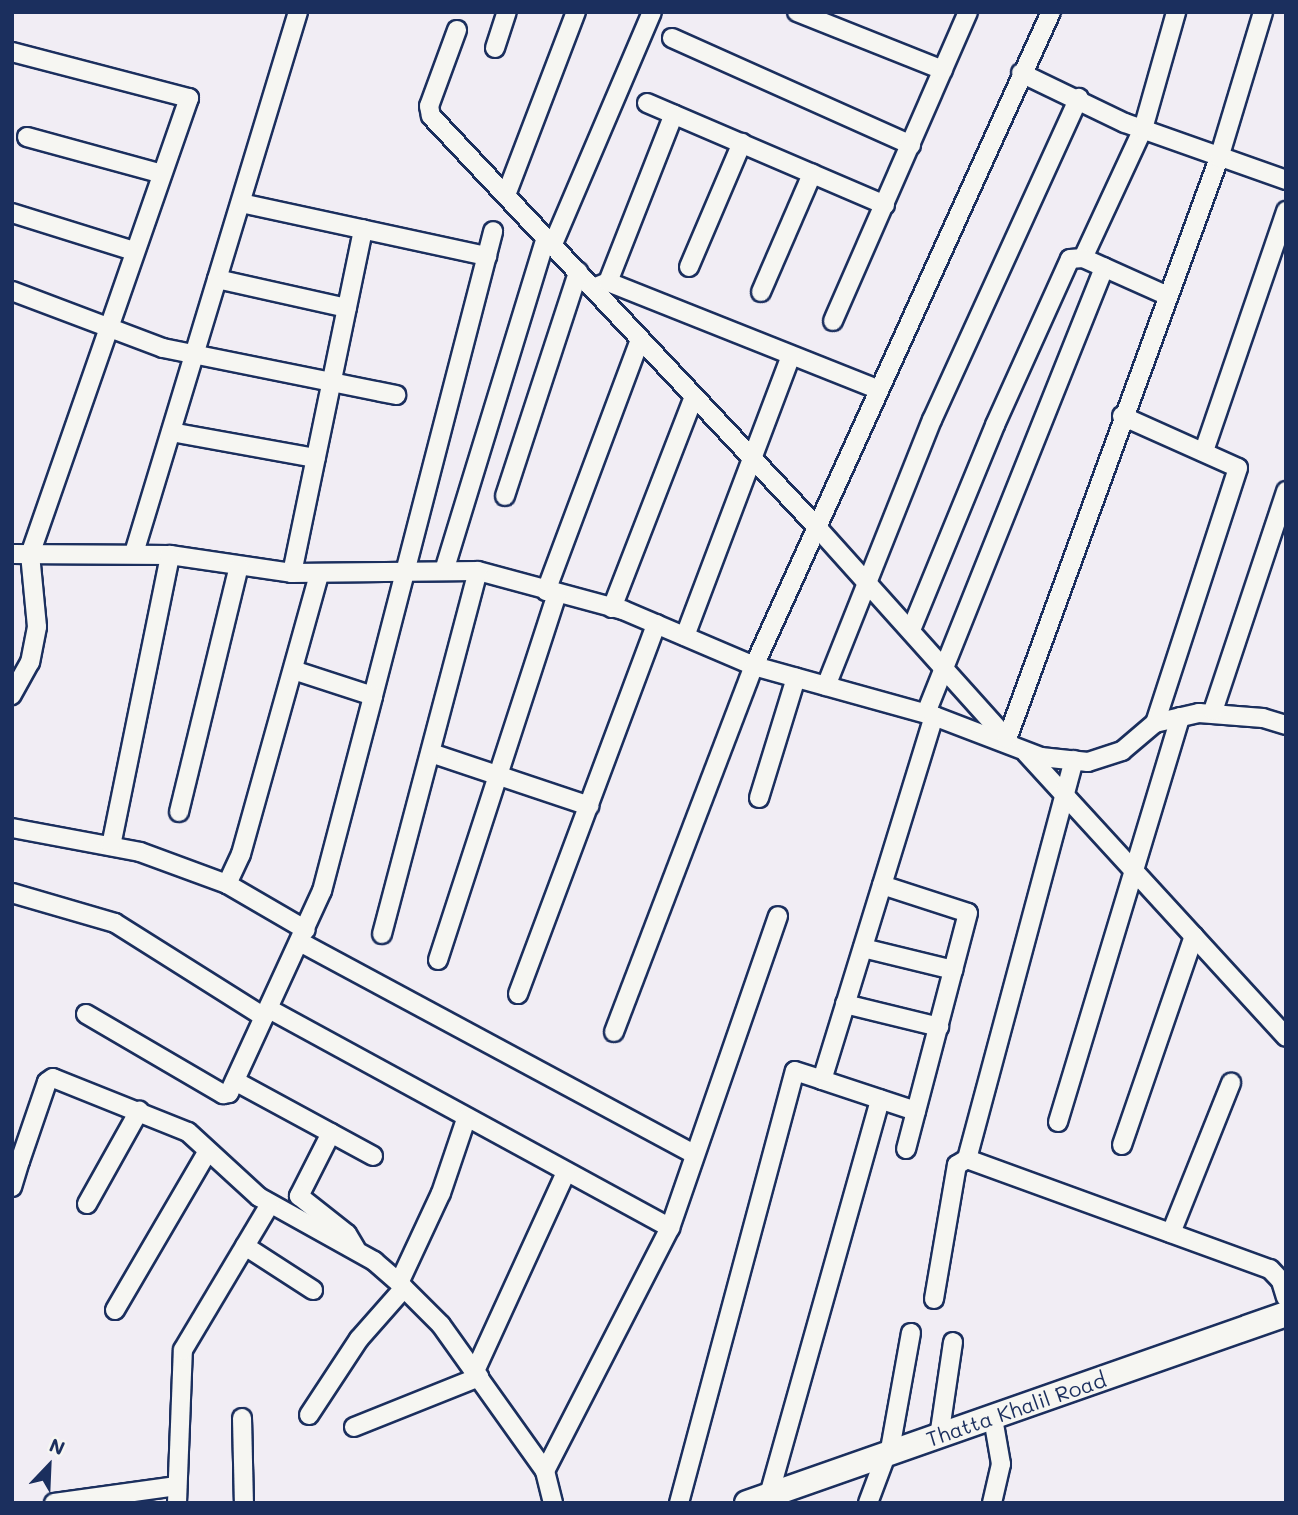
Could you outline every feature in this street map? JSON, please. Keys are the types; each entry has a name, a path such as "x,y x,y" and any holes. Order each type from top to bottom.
{"street":[{"path":"134,553 298,12"},
{"path":"495,48 507,12"},
{"path":"506,195 576,12"},
{"path":"444,571 550,241 652,12"},
{"path":"797,12 943,70"},
{"path":"833,321 968,12"},
{"path":"614,1032 754,666 877,389 1051,12"},
{"path":"1083,258 1143,129 1176,12"},
{"path":"1014,744 1122,416 1219,158 1263,12"},
{"path":"457,30 429,106 431,116 578,272 601,285 877,389"},
{"path":"672,38 911,145"},
{"path":"12,52 189,97 21,554 37,627 30,662 12,695"},
{"path":"1021,73 1143,129 1286,180"},
{"path":"826,686 865,578 932,420 1079,98"},
{"path":"647,103 885,205"},
{"path":"601,285 674,114"},
{"path":"27,137 162,174"},
{"path":"689,267 742,143"},
{"path":"761,292 813,174"},
{"path":"241,203 487,256"},
{"path":"1204,451 1286,211"},
{"path":"12,213 134,251"},
{"path":"292,573 363,229"},
{"path":"86,1014 223,1094 229,1093 322,891 493,231"},
{"path":"911,630 995,425 1070,258 1083,258 1168,296"},
{"path":"821,1080 863,948 944,667 1104,267"},
{"path":"505,496 578,272"},
{"path":"217,279 347,308"},
{"path":"601,285 640,338 865,578 1014,744 1066,796 1286,1037"},
{"path":"12,291 106,327 194,356 396,395"},
{"path":"438,960 498,776 551,593 640,338"},
{"path":"685,636 791,355"},
{"path":"612,608 695,397"},
{"path":"1122,416 1238,468 1155,723"},
{"path":"171,432 316,458"},
{"path":"1213,711 1286,491"},
{"path":"21,554 170,555 292,573 478,572 612,608 754,666 930,714 1014,744 1041,757 1088,762 1122,751 1155,723 1213,711 1286,726"},
{"path":"111,845 170,555"},
{"path":"179,812 239,566"},
{"path":"382,934 478,572"},
{"path":"227,884 241,854 319,574"},
{"path":"519,994 656,624"},
{"path":"293,670 373,696"},
{"path":"759,798 796,677"},
{"path":"1058,1122 1180,718"},
{"path":"431,753 589,806"},
{"path":"934,1299 957,1165 967,1159 1074,760"},
{"path":"12,828 111,845 227,884 303,936 694,1154"},
{"path":"882,884 966,909 939,1027 906,1149"},
{"path":"12,893 115,923 267,1013 670,1228"},
{"path":"545,1471 670,1228 778,916"},
{"path":"1122,1145 1194,936"},
{"path":"863,948 953,970"},
{"path":"845,1004 939,1027"},
{"path":"680,1503 795,1071 916,1111"},
{"path":"12,1187 16,1164 47,1082 53,1078 188,1132 270,1204 358,1253 402,1285 441,1325 545,1471 553,1503"},
{"path":"235,1081 373,1156"},
{"path":"1171,1233 1231,1083"},
{"path":"758,1499 880,1099"},
{"path":"87,1204 139,1111"},
{"path":"309,1415 359,1339 402,1285 441,1193 466,1119"},
{"path":"331,1133 299,1196 348,1234 358,1253"},
{"path":"115,1310 208,1151"},
{"path":"967,1159 1270,1269 1281,1281 1286,1297"},
{"path":"354,1427 477,1374 565,1174"},
{"path":"54,1503 177,1495 183,1350 270,1204"},
{"path":"245,1246 313,1290"},
{"name":"Thatta Khalil Road","path":"758,1499 1286,1314"},
{"path":"868,1503 887,1455 911,1333"},
{"path":"939,1437 953,1342"},
{"path":"242,1418 244,1503"},
{"path":"992,1503 1001,1464 993,1418"}]}
